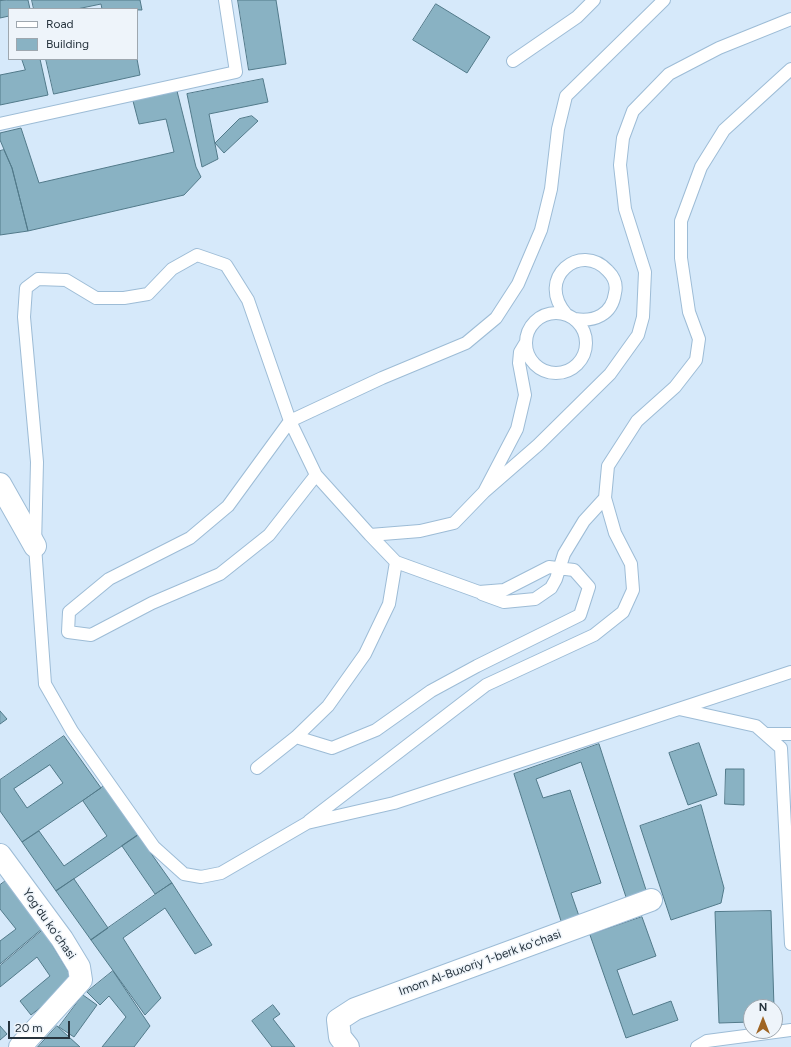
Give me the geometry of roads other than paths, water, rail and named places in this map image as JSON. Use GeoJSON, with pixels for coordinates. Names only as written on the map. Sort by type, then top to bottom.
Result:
{"type":"FeatureCollection","features":[{"type":"Feature","properties":{"kind":"street"},"geometry":{"type":"LineString","coordinates":[[0,484],[36,546]]}},
{"type":"Feature","properties":{"kind":"street","name":"Yogʻdu koʻchasi"},"geometry":{"type":"LineString","coordinates":[[0,855],[62,939],[79,967],[81,980],[20,1047]]}},
{"type":"Feature","properties":{"kind":"street","name":"Imom Al-Buxoriy 1-berk koʻchasi"},"geometry":{"type":"LineString","coordinates":[[348,1047],[340,1037],[338,1020],[355,1009],[651,900]]}},
{"type":"Feature","properties":{"kind":"lane"},"geometry":{"type":"LineString","coordinates":[[0,124],[236,72],[225,0]]}},
{"type":"Feature","properties":{"kind":"lane"},"geometry":{"type":"LineString","coordinates":[[512,61],[577,17],[594,0]]}},
{"type":"Feature","properties":{"kind":"lane"},"geometry":{"type":"LineString","coordinates":[[316,475],[269,535],[220,574],[152,602],[91,635],[68,632],[69,612],[109,579],[190,538],[228,506],[290,422],[382,378],[466,343],[496,318],[518,284],[541,230],[550,189],[558,129],[566,96],[646,20],[664,0]]}},
{"type":"Feature","properties":{"kind":"lane"},"geometry":{"type":"LineString","coordinates":[[370,535],[420,531],[454,523],[484,492],[538,445],[610,374],[638,334],[643,317],[645,272],[625,208],[620,164],[623,138],[633,110],[669,74],[719,48],[791,19]]}},
{"type":"Feature","properties":{"kind":"lane"},"geometry":{"type":"LineString","coordinates":[[605,498],[584,521],[564,554],[560,569],[550,588],[535,599],[504,602],[396,562],[316,475],[290,422],[248,300],[226,265],[197,255],[172,269],[148,294],[124,298],[96,298],[66,280],[38,279],[26,288],[24,316],[37,462],[36,546],[46,684],[72,731],[154,847],[184,874],[201,877],[221,873],[307,823],[486,685],[594,635],[623,612],[633,590],[631,564],[614,533],[605,498],[608,466],[637,421],[675,387],[696,360],[699,339],[689,312],[681,258],[681,221],[701,167],[724,130],[791,69]]}},
{"type":"Feature","properties":{"kind":"lane"},"geometry":{"type":"LineString","coordinates":[[570,316],[548,313],[532,324],[528,332],[526,342],[527,352],[531,360],[538,367],[546,371],[556,373],[569,370],[580,361],[585,353],[587,344],[582,326],[570,316],[556,298],[555,289],[559,275],[568,265],[577,261],[596,262],[604,266],[615,282],[616,291],[614,301],[609,309],[602,316],[594,319],[584,320],[570,316]]}},
{"type":"Feature","properties":{"kind":"lane"},"geometry":{"type":"LineString","coordinates":[[484,492],[517,429],[525,395],[518,363],[520,352],[526,342]]}},
{"type":"Feature","properties":{"kind":"lane"},"geometry":{"type":"LineString","coordinates":[[257,768],[296,737],[328,706],[365,654],[389,604],[396,562]]}},
{"type":"Feature","properties":{"kind":"lane"},"geometry":{"type":"LineString","coordinates":[[296,737],[332,748],[376,730],[431,691],[477,666],[580,615],[589,587],[574,570],[549,567],[504,590],[479,592]]}},
{"type":"Feature","properties":{"kind":"lane"},"geometry":{"type":"LineString","coordinates":[[307,823],[394,803],[791,672]]}},
{"type":"Feature","properties":{"kind":"lane"},"geometry":{"type":"LineString","coordinates":[[678,709],[756,726],[781,748],[791,944]]}},
{"type":"Feature","properties":{"kind":"lane"},"geometry":{"type":"LineString","coordinates":[[766,734],[791,734]]}},
{"type":"Feature","properties":{"kind":"lane"},"geometry":{"type":"LineString","coordinates":[[696,1047],[707,1041],[791,1030]]}}]}
